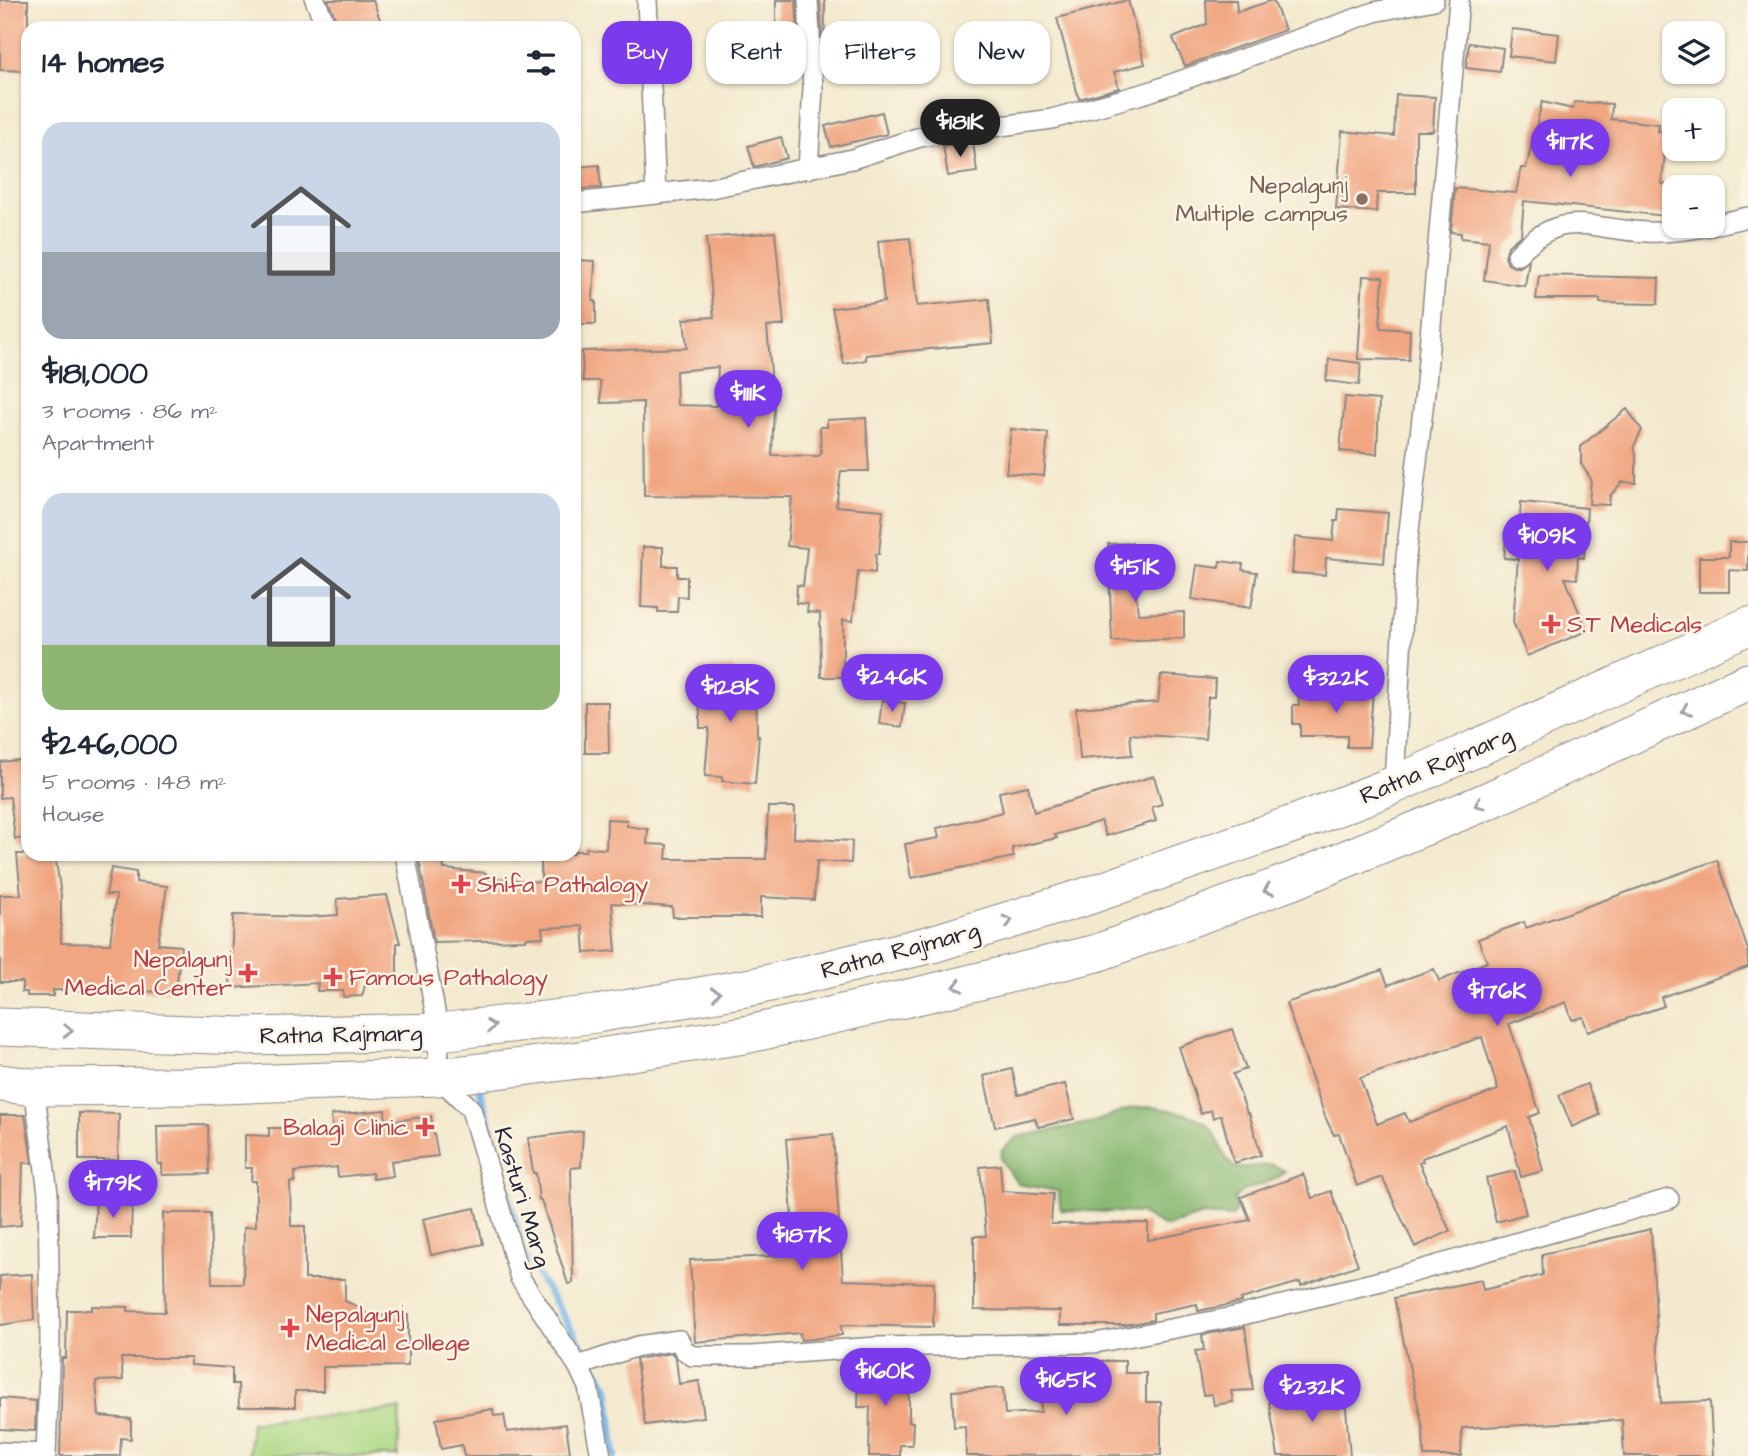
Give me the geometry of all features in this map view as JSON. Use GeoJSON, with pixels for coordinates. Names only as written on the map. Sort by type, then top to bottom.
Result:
{"type":"FeatureCollection","features":[{"type":"Feature","properties":{"kind":"highway","name":"Ratna Rajmarg"},"geometry":{"type":"LineString","coordinates":[[0,1027],[244,1036],[439,1032],[596,1014],[758,986],[932,944],[1114,887],[1299,822],[1394,785],[1748,626]]}},
{"type":"Feature","properties":{"kind":"highway","name":"Ratna Rajmarg"},"geometry":{"type":"LineString","coordinates":[[17,1085],[194,1086],[438,1077],[579,1060],[745,1035],[1097,953],[1292,881],[1473,807],[1748,682]]}},
{"type":"Feature","properties":{"kind":"street"},"geometry":{"type":"LineString","coordinates":[[315,0],[324,21]]}},
{"type":"Feature","properties":{"kind":"street"},"geometry":{"type":"LineString","coordinates":[[647,0],[656,194]]}},
{"type":"Feature","properties":{"kind":"street"},"geometry":{"type":"LineString","coordinates":[[808,0],[813,88],[808,169]]}},
{"type":"Feature","properties":{"kind":"street"},"geometry":{"type":"LineString","coordinates":[[581,202],[711,188],[852,159],[920,137],[1052,119],[1149,92],[1374,12],[1434,0]]}},
{"type":"Feature","properties":{"kind":"street"},"geometry":{"type":"LineString","coordinates":[[1394,785],[1406,557],[1426,383],[1459,0]]}},
{"type":"Feature","properties":{"kind":"street"},"geometry":{"type":"LineString","coordinates":[[1725,222],[1748,217]]}},
{"type":"Feature","properties":{"kind":"street"},"geometry":{"type":"LineString","coordinates":[[1517,255],[1535,237],[1563,224],[1662,232]]}},
{"type":"Feature","properties":{"kind":"street"},"geometry":{"type":"LineString","coordinates":[[406,861],[439,1032],[438,1077]]}},
{"type":"Feature","properties":{"kind":"street","name":"Kasturi Marg"},"geometry":{"type":"LineString","coordinates":[[438,1077],[471,1109],[520,1278],[578,1366],[588,1387],[601,1456]]}},
{"type":"Feature","properties":{"kind":"street"},"geometry":{"type":"LineString","coordinates":[[0,1452],[46,1455],[50,1341],[48,1193],[17,1085]]}},
{"type":"Feature","properties":{"kind":"street"},"geometry":{"type":"LineString","coordinates":[[578,1366],[638,1346],[679,1340],[684,1350],[692,1356],[751,1356],[877,1347],[1095,1343],[1234,1317],[1389,1279],[1668,1199]]}},
{"type":"Feature","properties":{"kind":"green space"},"geometry":{"type":"Polygon","coordinates":[[[1152,1107],[1190,1115],[1206,1124],[1235,1168],[1273,1165],[1285,1171],[1273,1180],[1239,1194],[1234,1199],[1237,1208],[1232,1217],[1203,1215],[1165,1227],[1140,1213],[1061,1210],[1058,1191],[1018,1184],[1001,1160],[1002,1150],[1017,1137],[1094,1122],[1132,1108],[1152,1107]]]}},
{"type":"Feature","properties":{"kind":"green space"},"geometry":{"type":"Polygon","coordinates":[[[400,1409],[398,1456],[249,1456],[251,1423],[400,1409]]]}},
{"type":"Feature","properties":{"kind":"building"},"geometry":{"type":"Polygon","coordinates":[[[0,0],[28,0],[28,21],[21,21],[21,71],[0,70],[0,0]]]}},
{"type":"Feature","properties":{"kind":"building"},"geometry":{"type":"Polygon","coordinates":[[[328,0],[373,0],[380,21],[336,21],[328,0]]]}},
{"type":"Feature","properties":{"kind":"building"},"geometry":{"type":"Polygon","coordinates":[[[776,0],[796,0],[797,21],[776,21],[776,0]]]}},
{"type":"Feature","properties":{"kind":"building"},"geometry":{"type":"Polygon","coordinates":[[[820,0],[825,0],[825,21],[821,21],[820,0]]]}},
{"type":"Feature","properties":{"kind":"building"},"geometry":{"type":"Polygon","coordinates":[[[1128,0],[1145,64],[1114,72],[1119,88],[1079,99],[1057,18],[1128,0]]]}},
{"type":"Feature","properties":{"kind":"building"},"geometry":{"type":"Polygon","coordinates":[[[1206,0],[1236,0],[1237,12],[1273,0],[1285,30],[1185,66],[1173,38],[1207,24],[1206,0]]]}},
{"type":"Feature","properties":{"kind":"building"},"geometry":{"type":"Polygon","coordinates":[[[1512,29],[1559,34],[1556,61],[1509,56],[1512,29]]]}},
{"type":"Feature","properties":{"kind":"building"},"geometry":{"type":"Polygon","coordinates":[[[1469,43],[1503,48],[1500,72],[1466,68],[1469,43]]]}},
{"type":"Feature","properties":{"kind":"building"},"geometry":{"type":"Polygon","coordinates":[[[1396,95],[1435,97],[1433,131],[1416,131],[1416,193],[1377,193],[1376,212],[1336,209],[1342,131],[1394,136],[1396,95]]]}},
{"type":"Feature","properties":{"kind":"building"},"geometry":{"type":"Polygon","coordinates":[[[1542,102],[1573,109],[1574,102],[1612,104],[1611,119],[1659,124],[1658,131],[1662,131],[1662,161],[1664,161],[1662,216],[1524,201],[1521,235],[1508,246],[1505,257],[1508,264],[1514,267],[1520,267],[1529,260],[1525,286],[1484,280],[1489,241],[1461,238],[1461,233],[1451,232],[1455,188],[1516,193],[1521,168],[1526,168],[1542,102]]]}},
{"type":"Feature","properties":{"kind":"building"},"geometry":{"type":"Polygon","coordinates":[[[882,112],[887,134],[831,147],[825,126],[882,112]]]}},
{"type":"Feature","properties":{"kind":"building"},"geometry":{"type":"Polygon","coordinates":[[[781,137],[787,158],[754,167],[748,146],[781,137]]]}},
{"type":"Feature","properties":{"kind":"building"},"geometry":{"type":"Polygon","coordinates":[[[973,142],[977,172],[948,176],[943,146],[973,142]]]}},
{"type":"Feature","properties":{"kind":"building"},"geometry":{"type":"Polygon","coordinates":[[[599,165],[601,188],[581,189],[581,166],[599,165]]]}},
{"type":"Feature","properties":{"kind":"building"},"geometry":{"type":"Polygon","coordinates":[[[775,232],[784,325],[767,327],[774,407],[772,455],[818,456],[821,454],[820,427],[827,427],[827,420],[866,418],[869,471],[841,471],[836,506],[883,510],[875,573],[858,571],[853,621],[843,620],[843,677],[821,677],[820,613],[807,612],[808,604],[796,603],[797,585],[803,586],[807,548],[787,546],[792,497],[644,496],[643,402],[601,403],[600,381],[583,381],[582,351],[687,348],[684,319],[714,317],[706,238],[775,232]],[[718,367],[676,371],[677,405],[716,406],[718,367]]]}},
{"type":"Feature","properties":{"kind":"building"},"geometry":{"type":"Polygon","coordinates":[[[910,238],[917,306],[989,299],[993,343],[866,355],[866,360],[844,364],[832,308],[884,302],[878,241],[910,238]]]}},
{"type":"Feature","properties":{"kind":"building"},"geometry":{"type":"Polygon","coordinates":[[[581,260],[595,261],[593,301],[596,301],[596,324],[581,324],[581,260]]]}},
{"type":"Feature","properties":{"kind":"building"},"geometry":{"type":"Polygon","coordinates":[[[1539,275],[1659,278],[1658,304],[1600,303],[1600,299],[1536,299],[1539,275]]]}},
{"type":"Feature","properties":{"kind":"building"},"geometry":{"type":"Polygon","coordinates":[[[1363,276],[1383,277],[1380,328],[1410,330],[1409,360],[1358,359],[1363,276]]]}},
{"type":"Feature","properties":{"kind":"building"},"geometry":{"type":"Polygon","coordinates":[[[1329,359],[1361,363],[1359,385],[1326,381],[1329,359]]]}},
{"type":"Feature","properties":{"kind":"building"},"geometry":{"type":"Polygon","coordinates":[[[1345,397],[1379,400],[1377,454],[1340,451],[1345,397]]]}},
{"type":"Feature","properties":{"kind":"building"},"geometry":{"type":"Polygon","coordinates":[[[1627,409],[1642,430],[1634,446],[1636,483],[1622,482],[1610,496],[1609,505],[1589,504],[1591,479],[1581,464],[1581,446],[1627,409]]]}},
{"type":"Feature","properties":{"kind":"building"},"geometry":{"type":"Polygon","coordinates":[[[1011,429],[1048,433],[1044,476],[1006,473],[1011,429]]]}},
{"type":"Feature","properties":{"kind":"building"},"geometry":{"type":"Polygon","coordinates":[[[1521,502],[1587,508],[1584,558],[1578,557],[1577,579],[1565,578],[1587,631],[1527,656],[1513,622],[1518,559],[1504,558],[1507,528],[1519,529],[1521,502]]]}},
{"type":"Feature","properties":{"kind":"building"},"geometry":{"type":"Polygon","coordinates":[[[1339,509],[1388,513],[1384,563],[1326,558],[1325,575],[1292,573],[1295,537],[1333,541],[1339,509]]]}},
{"type":"Feature","properties":{"kind":"building"},"geometry":{"type":"Polygon","coordinates":[[[1729,542],[1748,542],[1748,571],[1729,570],[1729,592],[1699,592],[1699,557],[1729,557],[1729,542]]]}},
{"type":"Feature","properties":{"kind":"building"},"geometry":{"type":"Polygon","coordinates":[[[1132,543],[1138,614],[1184,612],[1184,638],[1112,641],[1108,544],[1132,543]]]}},
{"type":"Feature","properties":{"kind":"building"},"geometry":{"type":"Polygon","coordinates":[[[643,547],[663,547],[663,566],[677,566],[677,577],[687,577],[687,597],[678,596],[677,612],[658,612],[658,608],[641,607],[643,547]]]}},
{"type":"Feature","properties":{"kind":"building"},"geometry":{"type":"Polygon","coordinates":[[[1220,561],[1243,564],[1242,570],[1257,572],[1251,608],[1192,599],[1197,565],[1219,568],[1220,561]]]}},
{"type":"Feature","properties":{"kind":"building"},"geometry":{"type":"Polygon","coordinates":[[[733,667],[733,676],[756,676],[759,736],[755,784],[722,781],[722,777],[705,776],[709,728],[700,728],[699,668],[733,667]]]}},
{"type":"Feature","properties":{"kind":"building"},"geometry":{"type":"Polygon","coordinates":[[[1161,675],[1215,679],[1214,697],[1208,697],[1205,739],[1130,734],[1132,755],[1080,759],[1076,708],[1158,702],[1161,675]]]}},
{"type":"Feature","properties":{"kind":"building"},"geometry":{"type":"Polygon","coordinates":[[[1349,686],[1373,690],[1369,747],[1347,747],[1347,736],[1300,736],[1300,724],[1293,724],[1293,705],[1299,705],[1298,693],[1349,693],[1349,686]]]}},
{"type":"Feature","properties":{"kind":"building"},"geometry":{"type":"Polygon","coordinates":[[[882,700],[905,703],[902,727],[879,724],[882,700]]]}},
{"type":"Feature","properties":{"kind":"building"},"geometry":{"type":"Polygon","coordinates":[[[585,702],[608,702],[609,753],[585,753],[585,702]]]}},
{"type":"Feature","properties":{"kind":"building"},"geometry":{"type":"Polygon","coordinates":[[[21,760],[21,839],[15,839],[10,797],[0,798],[0,762],[21,760]]]}},
{"type":"Feature","properties":{"kind":"building"},"geometry":{"type":"Polygon","coordinates":[[[1154,776],[1162,804],[1152,807],[1156,821],[1106,836],[1101,821],[1055,835],[1057,838],[1012,848],[1014,857],[911,878],[905,844],[939,838],[937,828],[1003,812],[999,792],[1028,786],[1034,812],[1154,776]]]}},
{"type":"Feature","properties":{"kind":"building"},"geometry":{"type":"Polygon","coordinates":[[[768,807],[795,807],[794,838],[852,841],[851,863],[817,861],[814,900],[761,897],[761,917],[673,917],[672,907],[612,903],[616,951],[585,953],[583,926],[542,928],[543,937],[526,940],[434,942],[419,861],[443,861],[444,869],[486,873],[486,878],[541,882],[541,861],[581,861],[581,851],[586,851],[586,848],[606,849],[607,819],[627,820],[627,826],[648,829],[647,844],[667,845],[666,859],[766,859],[768,807]]]}},
{"type":"Feature","properties":{"kind":"building"},"geometry":{"type":"Polygon","coordinates":[[[17,854],[21,854],[21,861],[56,861],[61,895],[61,943],[110,944],[116,895],[106,895],[111,868],[136,872],[136,882],[167,886],[158,944],[181,946],[176,992],[53,990],[53,996],[27,996],[27,992],[22,992],[22,982],[0,982],[0,895],[21,895],[17,854]]]}},
{"type":"Feature","properties":{"kind":"building"},"geometry":{"type":"Polygon","coordinates":[[[1717,860],[1748,950],[1748,967],[1661,997],[1664,1006],[1588,1032],[1583,1017],[1572,1020],[1566,1002],[1509,1024],[1540,1113],[1529,1117],[1543,1171],[1521,1177],[1508,1126],[1422,1158],[1423,1161],[1419,1163],[1450,1231],[1415,1247],[1382,1177],[1357,1186],[1339,1134],[1334,1135],[1326,1119],[1286,1003],[1382,970],[1388,985],[1434,969],[1439,981],[1487,962],[1478,939],[1524,922],[1526,928],[1717,860]],[[1482,1037],[1360,1078],[1377,1124],[1405,1113],[1409,1122],[1498,1090],[1482,1037]]]}},
{"type":"Feature","properties":{"kind":"building"},"geometry":{"type":"Polygon","coordinates":[[[387,895],[400,943],[397,943],[397,976],[367,979],[362,996],[343,997],[343,991],[317,991],[318,983],[230,988],[233,915],[338,915],[337,899],[387,895]]]}},
{"type":"Feature","properties":{"kind":"building"},"geometry":{"type":"Polygon","coordinates":[[[1232,1029],[1246,1069],[1233,1074],[1249,1113],[1261,1155],[1234,1163],[1221,1115],[1213,1118],[1211,1110],[1201,1114],[1179,1047],[1232,1029]]]}},
{"type":"Feature","properties":{"kind":"building"},"geometry":{"type":"Polygon","coordinates":[[[1012,1069],[1018,1095],[1065,1084],[1074,1119],[1038,1127],[1035,1118],[995,1127],[984,1076],[1012,1069]]]}},
{"type":"Feature","properties":{"kind":"building"},"geometry":{"type":"Polygon","coordinates":[[[1587,1084],[1600,1115],[1572,1127],[1559,1095],[1587,1084]]]}},
{"type":"Feature","properties":{"kind":"building"},"geometry":{"type":"Polygon","coordinates":[[[385,1110],[386,1122],[431,1116],[438,1156],[391,1161],[393,1176],[373,1179],[372,1173],[338,1177],[337,1167],[295,1172],[295,1182],[290,1182],[291,1226],[305,1226],[305,1279],[345,1279],[345,1301],[361,1308],[369,1316],[408,1315],[408,1366],[323,1367],[323,1391],[295,1391],[295,1407],[239,1407],[238,1384],[232,1384],[232,1368],[191,1365],[191,1358],[121,1358],[123,1380],[96,1381],[99,1416],[131,1419],[131,1439],[121,1438],[120,1456],[60,1456],[62,1358],[66,1358],[67,1310],[92,1310],[92,1306],[165,1312],[163,1213],[210,1213],[212,1284],[243,1284],[244,1227],[256,1226],[256,1181],[251,1181],[252,1168],[245,1168],[245,1135],[269,1136],[269,1128],[290,1128],[290,1136],[333,1131],[331,1115],[385,1110]]]}},
{"type":"Feature","properties":{"kind":"building"},"geometry":{"type":"Polygon","coordinates":[[[79,1113],[119,1114],[118,1160],[79,1160],[79,1113]]]}},
{"type":"Feature","properties":{"kind":"building"},"geometry":{"type":"Polygon","coordinates":[[[0,1115],[25,1115],[32,1163],[23,1163],[21,1225],[0,1227],[0,1115]]]}},
{"type":"Feature","properties":{"kind":"building"},"geometry":{"type":"Polygon","coordinates":[[[208,1125],[209,1174],[162,1175],[162,1164],[158,1164],[157,1126],[208,1125]]]}},
{"type":"Feature","properties":{"kind":"building"},"geometry":{"type":"Polygon","coordinates":[[[583,1131],[581,1167],[571,1168],[573,1283],[568,1284],[539,1200],[528,1138],[583,1131]]]}},
{"type":"Feature","properties":{"kind":"building"},"geometry":{"type":"Polygon","coordinates":[[[833,1134],[843,1280],[934,1283],[933,1327],[841,1325],[842,1335],[812,1339],[801,1340],[800,1333],[695,1342],[690,1260],[795,1255],[786,1139],[833,1134]]]}},
{"type":"Feature","properties":{"kind":"building"},"geometry":{"type":"Polygon","coordinates":[[[1000,1165],[1002,1191],[1053,1194],[1051,1224],[1148,1223],[1148,1240],[1250,1220],[1241,1197],[1303,1174],[1312,1198],[1331,1191],[1358,1265],[1301,1286],[1300,1282],[1241,1299],[1242,1302],[1198,1311],[1197,1304],[1153,1313],[1153,1320],[1124,1325],[1060,1325],[1060,1311],[974,1310],[974,1236],[986,1236],[980,1167],[1000,1165]]]}},
{"type":"Feature","properties":{"kind":"building"},"geometry":{"type":"Polygon","coordinates":[[[1515,1171],[1526,1214],[1496,1222],[1486,1178],[1515,1171]]]}},
{"type":"Feature","properties":{"kind":"building"},"geometry":{"type":"Polygon","coordinates":[[[96,1201],[132,1201],[131,1238],[94,1238],[96,1201]]]}},
{"type":"Feature","properties":{"kind":"building"},"geometry":{"type":"Polygon","coordinates":[[[475,1208],[483,1244],[431,1255],[423,1219],[475,1208]]]}},
{"type":"Feature","properties":{"kind":"building"},"geometry":{"type":"Polygon","coordinates":[[[1651,1229],[1661,1403],[1710,1401],[1713,1456],[1624,1456],[1622,1420],[1462,1428],[1461,1456],[1424,1456],[1423,1428],[1394,1298],[1481,1280],[1483,1290],[1543,1275],[1542,1254],[1651,1229]]]}},
{"type":"Feature","properties":{"kind":"building"},"geometry":{"type":"Polygon","coordinates":[[[32,1274],[34,1320],[0,1325],[0,1276],[32,1274]]]}},
{"type":"Feature","properties":{"kind":"building"},"geometry":{"type":"Polygon","coordinates":[[[1245,1327],[1253,1390],[1231,1391],[1233,1402],[1214,1405],[1212,1394],[1203,1395],[1195,1351],[1204,1350],[1202,1335],[1245,1327]]]}},
{"type":"Feature","properties":{"kind":"building"},"geometry":{"type":"Polygon","coordinates":[[[672,1353],[676,1359],[679,1384],[699,1381],[704,1417],[645,1425],[636,1359],[672,1353]]]}},
{"type":"Feature","properties":{"kind":"building"},"geometry":{"type":"Polygon","coordinates":[[[1081,1361],[1125,1361],[1125,1373],[1146,1373],[1146,1402],[1161,1402],[1161,1455],[966,1456],[965,1426],[954,1427],[952,1391],[1003,1388],[1005,1414],[1041,1412],[1040,1376],[1061,1376],[1061,1371],[1081,1370],[1081,1361]]]}},
{"type":"Feature","properties":{"kind":"building"},"geometry":{"type":"Polygon","coordinates":[[[859,1363],[898,1364],[898,1384],[909,1385],[909,1422],[913,1422],[912,1445],[900,1445],[900,1456],[869,1456],[870,1407],[858,1407],[859,1363]]]}},
{"type":"Feature","properties":{"kind":"building"},"geometry":{"type":"Polygon","coordinates":[[[1344,1386],[1350,1456],[1278,1456],[1269,1402],[1344,1386]]]}},
{"type":"Feature","properties":{"kind":"building"},"geometry":{"type":"Polygon","coordinates":[[[0,1398],[36,1401],[35,1431],[0,1429],[0,1398]]]}},
{"type":"Feature","properties":{"kind":"building"},"geometry":{"type":"Polygon","coordinates":[[[493,1409],[494,1416],[504,1415],[507,1432],[566,1424],[570,1453],[549,1456],[464,1456],[462,1445],[441,1449],[436,1419],[493,1409]]]}},
{"type":"Feature","properties":{"kind":"waterway"},"geometry":{"type":"LineString","coordinates":[[478,1083],[524,1253],[608,1388],[615,1456]]}},
{"type":"Feature","properties":{"kind":"place","name":"Nepalgunj Multiple campus"},"geometry":{"type":"Point","coordinates":[1362,199]}},
{"type":"Feature","properties":{"kind":"place","name":"S.T Medicals"},"geometry":{"type":"Point","coordinates":[1551,624]}},
{"type":"Feature","properties":{"kind":"place","name":"Shifa Pathalogy"},"geometry":{"type":"Point","coordinates":[461,884]}},
{"type":"Feature","properties":{"kind":"place","name":"Nepalgunj Medical Center"},"geometry":{"type":"Point","coordinates":[248,973]}},
{"type":"Feature","properties":{"kind":"place","name":"Famous Pathalogy"},"geometry":{"type":"Point","coordinates":[333,977]}},
{"type":"Feature","properties":{"kind":"place","name":"Balagi Clinic"},"geometry":{"type":"Point","coordinates":[425,1127]}},
{"type":"Feature","properties":{"kind":"place","name":"Nepalgunj Medical college"},"geometry":{"type":"Point","coordinates":[290,1328]}}]}
